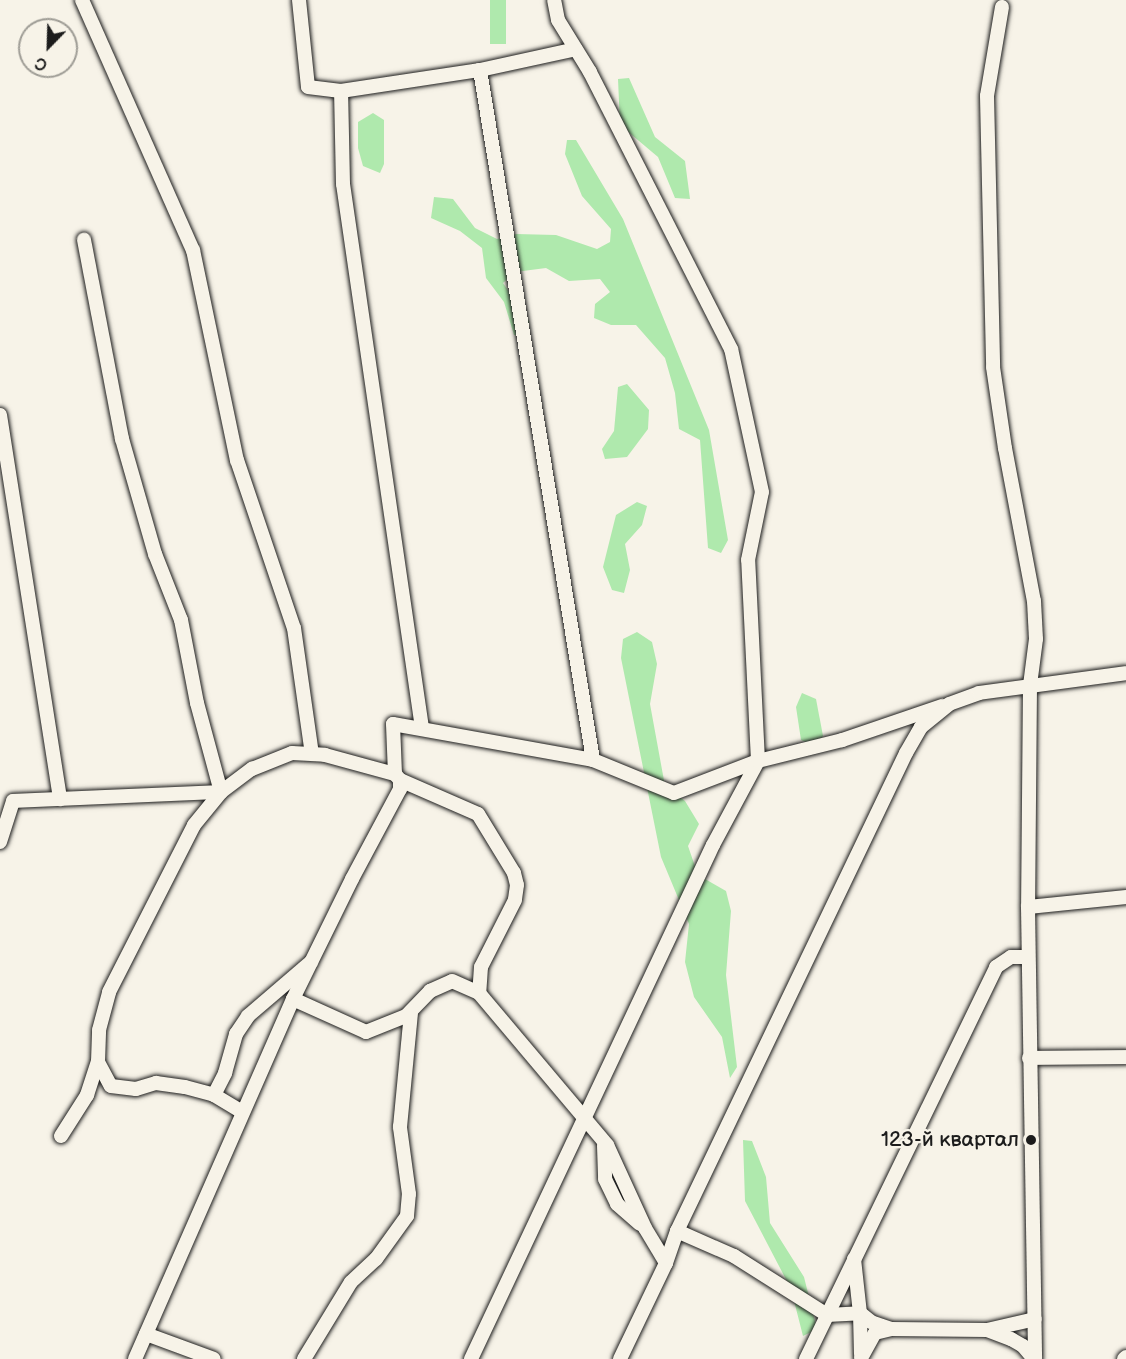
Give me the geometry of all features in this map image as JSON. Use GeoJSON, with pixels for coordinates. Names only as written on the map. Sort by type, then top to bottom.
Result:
{"type":"FeatureCollection","features":[{"type":"Feature","properties":{"kind":"street"},"geometry":{"type":"LineString","coordinates":[[82,0],[193,250],[237,460],[294,628],[312,754]]}},
{"type":"Feature","properties":{"kind":"street"},"geometry":{"type":"LineString","coordinates":[[299,0],[308,87],[341,91],[480,70],[576,49]]}},
{"type":"Feature","properties":{"kind":"street"},"geometry":{"type":"LineString","coordinates":[[471,1359],[713,845],[758,761],[748,560],[762,492],[731,349],[576,49],[558,20],[554,0]]}},
{"type":"Feature","properties":{"kind":"street"},"geometry":{"type":"LineString","coordinates":[[1002,7],[987,96],[993,367],[1005,448],[1034,601],[1036,639],[1030,685],[1028,907],[1035,1359]]}},
{"type":"Feature","properties":{"kind":"street"},"geometry":{"type":"LineString","coordinates":[[480,70],[593,760]]}},
{"type":"Feature","properties":{"kind":"street"},"geometry":{"type":"LineString","coordinates":[[341,91],[343,184],[422,728]]}},
{"type":"Feature","properties":{"kind":"street"},"geometry":{"type":"LineString","coordinates":[[84,240],[122,439],[155,554],[181,620],[220,792]]}},
{"type":"Feature","properties":{"kind":"street"},"geometry":{"type":"LineString","coordinates":[[0,415],[60,799]]}},
{"type":"Feature","properties":{"kind":"street"},"geometry":{"type":"LineString","coordinates":[[135,1359],[293,999],[352,879],[400,789],[393,724],[522,745],[593,760],[674,793],[758,761],[842,740],[979,693],[1126,674]]}},
{"type":"Feature","properties":{"kind":"street"},"geometry":{"type":"LineString","coordinates":[[620,1359],[666,1263],[677,1231],[906,753],[921,727],[949,704]]}},
{"type":"Feature","properties":{"kind":"street"},"geometry":{"type":"LineString","coordinates":[[61,1136],[87,1095],[98,1062],[99,1030],[109,992],[194,825],[220,792],[252,769],[292,753],[325,755],[397,777],[478,814],[514,873],[517,885],[515,900],[481,967],[479,993]]}},
{"type":"Feature","properties":{"kind":"street"},"geometry":{"type":"LineString","coordinates":[[0,842],[13,801],[220,792]]}},
{"type":"Feature","properties":{"kind":"street"},"geometry":{"type":"LineString","coordinates":[[1028,907],[1126,897]]}},
{"type":"Feature","properties":{"kind":"street"},"geometry":{"type":"LineString","coordinates":[[806,1359],[996,967],[1011,957],[1028,957]]}},
{"type":"Feature","properties":{"kind":"street"},"geometry":{"type":"LineString","coordinates":[[214,1095],[225,1073],[237,1034],[248,1016],[315,958]]}},
{"type":"Feature","properties":{"kind":"street"},"geometry":{"type":"LineString","coordinates":[[293,999],[366,1032],[411,1012],[430,992],[452,981],[479,993],[604,1141],[645,1228],[666,1263]]}},
{"type":"Feature","properties":{"kind":"street"},"geometry":{"type":"LineString","coordinates":[[282,985],[286,1015]]}},
{"type":"Feature","properties":{"kind":"street"},"geometry":{"type":"LineString","coordinates":[[304,1359],[351,1282],[376,1259],[407,1216],[409,1194],[400,1127],[411,1012]]}},
{"type":"Feature","properties":{"kind":"street"},"geometry":{"type":"LineString","coordinates":[[1029,1058],[1126,1057]]}},
{"type":"Feature","properties":{"kind":"street"},"geometry":{"type":"LineString","coordinates":[[98,1062],[111,1086]]}},
{"type":"Feature","properties":{"kind":"street"},"geometry":{"type":"LineString","coordinates":[[87,1095],[96,1088],[111,1086],[136,1089],[156,1083],[214,1095],[242,1112]]}},
{"type":"Feature","properties":{"kind":"street"},"geometry":{"type":"LineString","coordinates":[[677,1231],[734,1256],[827,1315],[860,1312],[871,1322],[891,1329]]}},
{"type":"Feature","properties":{"kind":"street"},"geometry":{"type":"LineString","coordinates":[[854,1259],[860,1312],[861,1358]]}},
{"type":"Feature","properties":{"kind":"street"},"geometry":{"type":"LineString","coordinates":[[861,1358],[875,1333],[891,1329],[987,1330],[1035,1319]]}},
{"type":"Feature","properties":{"kind":"street"},"geometry":{"type":"LineString","coordinates":[[987,1330],[1023,1346],[1035,1359]]}},
{"type":"Feature","properties":{"kind":"street"},"geometry":{"type":"LineString","coordinates":[[146,1334],[214,1359]]}},
{"type":"Feature","properties":{"kind":"green space"},"geometry":{"type":"Polygon","coordinates":[[[490,0],[506,0],[506,44],[490,44],[490,0]]]}},
{"type":"Feature","properties":{"kind":"green space"},"geometry":{"type":"Polygon","coordinates":[[[629,78],[655,137],[685,161],[690,199],[675,198],[658,157],[620,125],[618,79],[629,78]]]}},
{"type":"Feature","properties":{"kind":"green space"},"geometry":{"type":"Polygon","coordinates":[[[373,113],[384,120],[384,164],[380,173],[363,166],[358,148],[358,122],[373,113]]]}},
{"type":"Feature","properties":{"kind":"green space"},"geometry":{"type":"Polygon","coordinates":[[[567,140],[576,140],[623,219],[709,430],[728,540],[721,553],[708,548],[700,440],[679,429],[675,393],[665,358],[636,325],[611,325],[594,318],[595,304],[610,292],[600,279],[569,281],[546,268],[515,272],[503,283],[529,321],[528,337],[514,335],[504,302],[486,278],[482,248],[460,231],[431,218],[434,197],[453,199],[475,228],[497,239],[516,234],[556,235],[597,249],[610,242],[611,229],[582,196],[565,154],[567,140]]]}},
{"type":"Feature","properties":{"kind":"green space"},"geometry":{"type":"Polygon","coordinates":[[[627,384],[649,410],[648,429],[627,457],[605,459],[602,449],[614,431],[618,387],[627,384]]]}},
{"type":"Feature","properties":{"kind":"green space"},"geometry":{"type":"Polygon","coordinates":[[[637,502],[647,506],[642,525],[625,544],[630,570],[624,593],[612,590],[603,567],[616,515],[637,502]]]}},
{"type":"Feature","properties":{"kind":"green space"},"geometry":{"type":"Polygon","coordinates":[[[637,632],[652,642],[657,664],[650,704],[665,786],[685,801],[699,824],[688,846],[698,875],[726,891],[731,911],[726,975],[737,1067],[730,1078],[722,1037],[694,997],[685,962],[689,924],[661,857],[621,658],[623,639],[637,632]]]}},
{"type":"Feature","properties":{"kind":"green space"},"geometry":{"type":"Polygon","coordinates":[[[802,693],[816,699],[823,736],[815,746],[801,740],[796,707],[802,693]]]}},
{"type":"Feature","properties":{"kind":"green space"},"geometry":{"type":"Polygon","coordinates":[[[743,1140],[752,1141],[766,1177],[770,1223],[804,1277],[817,1329],[803,1336],[791,1289],[745,1201],[743,1140]]]}},
{"type":"Feature","properties":{"kind":"place","name":"123-й квартал"},"geometry":{"type":"Point","coordinates":[1031,1140]}}]}
